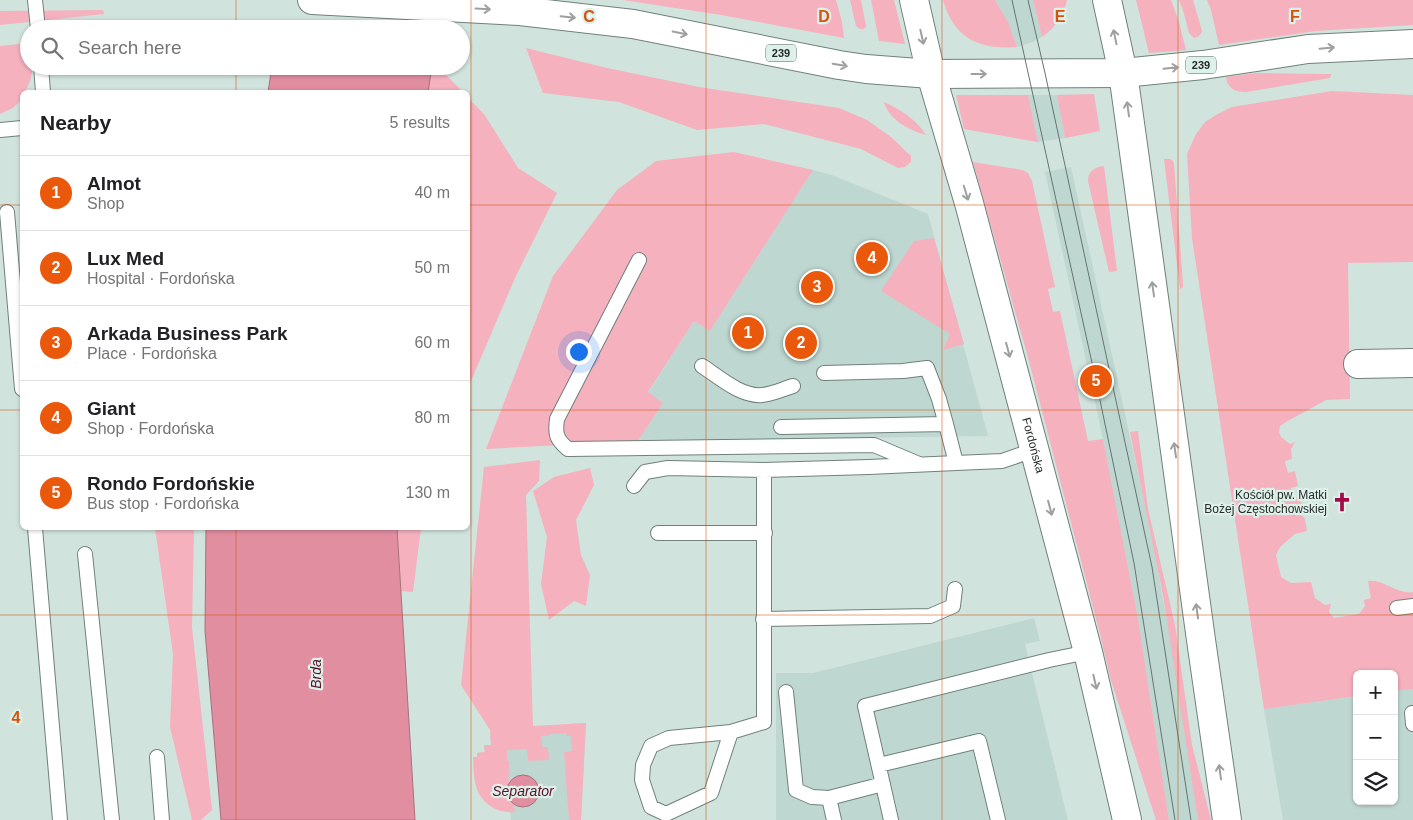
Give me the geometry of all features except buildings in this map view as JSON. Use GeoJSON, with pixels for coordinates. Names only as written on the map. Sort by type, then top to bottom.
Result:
{"type":"FeatureCollection","features":[{"type":"Feature","properties":{"kind":"main road","name":"239"},"geometry":{"type":"LineString","coordinates":[[312,0],[520,11],[633,24],[839,65],[931,74],[1123,73],[1203,65],[1308,49],[1413,44]]}},
{"type":"Feature","properties":{"kind":"main road","name":"Fordońska"},"geometry":{"type":"LineString","coordinates":[[914,0],[931,74],[969,203],[1088,652],[1127,820]]}},
{"type":"Feature","properties":{"kind":"main road"},"geometry":{"type":"LineString","coordinates":[[1107,0],[1123,73],[1227,820]]}},
{"type":"Feature","properties":{"kind":"main road"},"geometry":{"type":"LineString","coordinates":[[1358,364],[1413,363]]}},
{"type":"Feature","properties":{"kind":"lane"},"geometry":{"type":"LineString","coordinates":[[35,0],[37,20]]}},
{"type":"Feature","properties":{"kind":"lane"},"geometry":{"type":"LineString","coordinates":[[42,75],[43,90]]}},
{"type":"Feature","properties":{"kind":"lane"},"geometry":{"type":"LineString","coordinates":[[0,130],[20,128]]}},
{"type":"Feature","properties":{"kind":"lane"},"geometry":{"type":"LineString","coordinates":[[7,212],[20,365]]}},
{"type":"Feature","properties":{"kind":"lane"},"geometry":{"type":"LineString","coordinates":[[639,260],[557,418],[556,431],[559,442],[568,449],[874,445],[919,464]]}},
{"type":"Feature","properties":{"kind":"lane"},"geometry":{"type":"LineString","coordinates":[[702,366],[743,393],[764,395],[794,386]]}},
{"type":"Feature","properties":{"kind":"lane"},"geometry":{"type":"LineString","coordinates":[[824,373],[903,371],[927,368],[939,399],[956,463]]}},
{"type":"Feature","properties":{"kind":"lane"},"geometry":{"type":"LineString","coordinates":[[781,426],[946,424]]}},
{"type":"Feature","properties":{"kind":"lane"},"geometry":{"type":"LineString","coordinates":[[634,486],[645,472],[668,468],[764,470],[1002,461],[1034,450]]}},
{"type":"Feature","properties":{"kind":"lane"},"geometry":{"type":"LineString","coordinates":[[731,732],[711,793],[666,814],[651,807],[642,780],[643,765],[651,746],[669,738],[731,732],[764,722],[764,470]]}},
{"type":"Feature","properties":{"kind":"lane"},"geometry":{"type":"LineString","coordinates":[[34,530],[60,820]]}},
{"type":"Feature","properties":{"kind":"lane"},"geometry":{"type":"LineString","coordinates":[[658,533],[765,533]]}},
{"type":"Feature","properties":{"kind":"lane"},"geometry":{"type":"LineString","coordinates":[[85,554],[112,820]]}},
{"type":"Feature","properties":{"kind":"lane"},"geometry":{"type":"LineString","coordinates":[[764,619],[930,616],[953,606],[955,589]]}},
{"type":"Feature","properties":{"kind":"lane"},"geometry":{"type":"LineString","coordinates":[[1397,608],[1413,606]]}},
{"type":"Feature","properties":{"kind":"lane"},"geometry":{"type":"LineString","coordinates":[[891,820],[865,706],[1088,652]]}},
{"type":"Feature","properties":{"kind":"lane"},"geometry":{"type":"LineString","coordinates":[[786,692],[796,790],[812,797],[829,798],[883,784]]}},
{"type":"Feature","properties":{"kind":"lane"},"geometry":{"type":"LineString","coordinates":[[879,765],[979,741],[998,820]]}},
{"type":"Feature","properties":{"kind":"lane"},"geometry":{"type":"LineString","coordinates":[[158,757],[162,820]]}},
{"type":"Feature","properties":{"kind":"lane"},"geometry":{"type":"LineString","coordinates":[[829,798],[834,820]]}},
{"type":"Feature","properties":{"kind":"shaded area"},"geometry":{"type":"Polygon","coordinates":[[[623,0],[836,0],[844,38],[721,15],[623,0]]]}},
{"type":"Feature","properties":{"kind":"shaded area"},"geometry":{"type":"Polygon","coordinates":[[[850,0],[861,0],[866,26],[864,29],[856,26],[850,0]]]}},
{"type":"Feature","properties":{"kind":"shaded area"},"geometry":{"type":"Polygon","coordinates":[[[871,0],[894,0],[905,44],[879,41],[871,0]]]}},
{"type":"Feature","properties":{"kind":"shaded area"},"geometry":{"type":"Polygon","coordinates":[[[943,0],[995,0],[1008,22],[1017,47],[991,46],[969,39],[954,24],[943,0]]]}},
{"type":"Feature","properties":{"kind":"shaded area"},"geometry":{"type":"Polygon","coordinates":[[[995,0],[1033,0],[1042,37],[1017,47],[1008,22],[995,0]]]}},
{"type":"Feature","properties":{"kind":"shaded area"},"geometry":{"type":"Polygon","coordinates":[[[1033,0],[1067,0],[1064,11],[1058,21],[1042,37],[1033,0]]]}},
{"type":"Feature","properties":{"kind":"shaded area"},"geometry":{"type":"Polygon","coordinates":[[[1136,0],[1171,0],[1186,50],[1149,53],[1136,0]]]}},
{"type":"Feature","properties":{"kind":"shaded area"},"geometry":{"type":"Polygon","coordinates":[[[1179,0],[1193,0],[1202,31],[1198,37],[1194,38],[1189,33],[1179,0]]]}},
{"type":"Feature","properties":{"kind":"shaded area"},"geometry":{"type":"Polygon","coordinates":[[[1207,0],[1413,0],[1413,25],[1316,31],[1219,45],[1207,0]]]}},
{"type":"Feature","properties":{"kind":"shaded area"},"geometry":{"type":"Polygon","coordinates":[[[103,10],[104,14],[47,20],[20,20],[20,23],[0,25],[0,11],[103,10]]]}},
{"type":"Feature","properties":{"kind":"shaded area"},"geometry":{"type":"Polygon","coordinates":[[[20,44],[20,75],[31,75],[26,90],[20,90],[20,101],[13,108],[0,114],[0,46],[20,44]]]}},
{"type":"Feature","properties":{"kind":"shaded area"},"geometry":{"type":"Polygon","coordinates":[[[526,48],[607,68],[699,87],[839,108],[867,120],[891,137],[911,156],[911,162],[905,167],[898,168],[861,149],[764,124],[697,130],[619,102],[543,93],[526,48]]]}},
{"type":"Feature","properties":{"kind":"shaded area"},"geometry":{"type":"Polygon","coordinates":[[[1256,73],[1331,74],[1331,76],[1330,78],[1246,92],[1232,89],[1226,77],[1256,73]]]}},
{"type":"Feature","properties":{"kind":"shaded area"},"geometry":{"type":"Polygon","coordinates":[[[431,75],[446,75],[461,90],[428,90],[431,75]]]}},
{"type":"Feature","properties":{"kind":"shaded area"},"geometry":{"type":"Polygon","coordinates":[[[1332,91],[1413,95],[1413,262],[1348,263],[1350,399],[1326,400],[1280,426],[1279,432],[1281,437],[1290,444],[1295,442],[1291,449],[1292,459],[1285,461],[1288,473],[1295,471],[1298,486],[1291,488],[1293,498],[1300,496],[1302,506],[1296,509],[1305,519],[1307,531],[1295,534],[1280,547],[1276,555],[1281,577],[1291,583],[1311,582],[1315,598],[1325,605],[1331,604],[1329,612],[1334,618],[1359,614],[1365,606],[1364,600],[1371,598],[1368,581],[1380,582],[1401,591],[1413,592],[1413,689],[1398,691],[1398,670],[1353,670],[1353,697],[1264,709],[1192,238],[1187,154],[1196,134],[1205,122],[1232,107],[1332,91]]]}},
{"type":"Feature","properties":{"kind":"shaded area"},"geometry":{"type":"Polygon","coordinates":[[[1094,94],[1100,131],[1065,138],[1057,95],[1094,94]]]}},
{"type":"Feature","properties":{"kind":"shaded area"},"geometry":{"type":"Polygon","coordinates":[[[956,95],[1028,95],[1038,142],[964,129],[956,95]]]}},
{"type":"Feature","properties":{"kind":"shaded area"},"geometry":{"type":"Polygon","coordinates":[[[1028,95],[1057,95],[1065,138],[1038,142],[1028,95]]]}},
{"type":"Feature","properties":{"kind":"shaded area"},"geometry":{"type":"Polygon","coordinates":[[[470,100],[484,114],[518,168],[557,193],[515,278],[470,383],[470,100]]]}},
{"type":"Feature","properties":{"kind":"shaded area"},"geometry":{"type":"Polygon","coordinates":[[[884,102],[908,116],[918,124],[926,135],[913,130],[895,119],[884,102]]]}},
{"type":"Feature","properties":{"kind":"shaded area"},"geometry":{"type":"Polygon","coordinates":[[[734,152],[813,170],[710,331],[694,321],[648,392],[663,403],[638,441],[486,449],[553,276],[617,190],[656,161],[734,152]]]}},
{"type":"Feature","properties":{"kind":"shaded area"},"geometry":{"type":"Polygon","coordinates":[[[1164,159],[1170,159],[1174,164],[1183,284],[1183,287],[1180,289],[1164,159]]]}},
{"type":"Feature","properties":{"kind":"shaded area"},"geometry":{"type":"Polygon","coordinates":[[[973,162],[1023,170],[1028,173],[1032,181],[1055,287],[1048,289],[1053,312],[1060,311],[1088,441],[1103,439],[1138,618],[1169,820],[1156,820],[1110,677],[1029,361],[973,162]]]}},
{"type":"Feature","properties":{"kind":"shaded area"},"geometry":{"type":"Polygon","coordinates":[[[1104,166],[1117,271],[1109,272],[1088,181],[1089,175],[1093,170],[1104,166]]]}},
{"type":"Feature","properties":{"kind":"shaded area"},"geometry":{"type":"Polygon","coordinates":[[[1071,167],[1151,533],[1175,665],[1198,820],[1169,820],[1138,618],[1103,439],[1045,172],[1071,167]]]}},
{"type":"Feature","properties":{"kind":"shaded area"},"geometry":{"type":"Polygon","coordinates":[[[813,170],[832,175],[928,214],[988,436],[638,441],[663,403],[648,393],[694,321],[710,331],[813,170]]]}},
{"type":"Feature","properties":{"kind":"shaded area"},"geometry":{"type":"Polygon","coordinates":[[[934,238],[964,344],[943,350],[950,334],[881,291],[914,241],[934,238]]]}},
{"type":"Feature","properties":{"kind":"shaded area"},"geometry":{"type":"Polygon","coordinates":[[[1138,431],[1148,509],[1175,625],[1192,745],[1211,820],[1198,820],[1163,595],[1130,432],[1138,431]]]}},
{"type":"Feature","properties":{"kind":"shaded area"},"geometry":{"type":"Polygon","coordinates":[[[540,460],[539,481],[526,495],[533,726],[586,723],[581,820],[569,820],[564,752],[572,751],[571,736],[567,736],[566,733],[541,736],[542,747],[548,747],[549,760],[528,761],[527,749],[507,750],[509,789],[515,812],[500,811],[492,807],[481,797],[476,785],[473,757],[477,757],[477,753],[485,752],[484,745],[491,745],[490,730],[461,685],[484,467],[540,460]]]}},
{"type":"Feature","properties":{"kind":"shaded area"},"geometry":{"type":"Polygon","coordinates":[[[590,468],[594,485],[576,520],[581,555],[590,575],[586,606],[574,601],[549,620],[541,584],[547,537],[533,491],[554,477],[590,468]]]}},
{"type":"Feature","properties":{"kind":"shaded area"},"geometry":{"type":"Polygon","coordinates":[[[155,530],[194,530],[192,627],[212,810],[201,820],[192,820],[170,727],[173,654],[155,530]]]}},
{"type":"Feature","properties":{"kind":"shaded area"},"geometry":{"type":"Polygon","coordinates":[[[397,530],[421,530],[413,592],[401,591],[397,530]]]}},
{"type":"Feature","properties":{"kind":"shaded area"},"geometry":{"type":"Polygon","coordinates":[[[1034,618],[1040,641],[1025,644],[1068,820],[776,820],[776,673],[813,673],[1034,618]]]}},
{"type":"Feature","properties":{"kind":"shaded area"},"geometry":{"type":"Polygon","coordinates":[[[1413,689],[1413,820],[1283,820],[1264,709],[1353,697],[1353,805],[1398,805],[1398,691],[1413,689]]]}},
{"type":"Feature","properties":{"kind":"shaded area"},"geometry":{"type":"Polygon","coordinates":[[[586,723],[581,820],[511,820],[510,809],[480,791],[477,753],[485,752],[484,745],[491,745],[490,730],[586,723]]]}},
{"type":"Feature","properties":{"kind":"water"},"geometry":{"type":"Polygon","coordinates":[[[271,75],[431,75],[428,90],[268,90],[271,75]]]}},
{"type":"Feature","properties":{"kind":"water","name":"Brda"},"geometry":{"type":"Polygon","coordinates":[[[206,530],[397,530],[415,820],[221,820],[205,631],[206,530]]]}},
{"type":"Feature","properties":{"kind":"water","name":"Separator"},"geometry":{"type":"Polygon","coordinates":[[[523,775],[534,780],[539,791],[534,802],[523,807],[512,802],[507,791],[512,780],[523,775]]]}},
{"type":"Feature","properties":{"kind":"pier"},"geometry":{"type":"Polygon","coordinates":[[[277,0],[448,0],[443,20],[275,20],[277,0]]]}},
{"type":"Feature","properties":{"kind":"tram line"},"geometry":{"type":"LineString","coordinates":[[1012,0],[1134,563],[1175,820]]}},
{"type":"Feature","properties":{"kind":"tram line"},"geometry":{"type":"LineString","coordinates":[[1028,0],[1152,567],[1191,820]]}},
{"type":"Feature","properties":{"kind":"place","name":"Giant"},"geometry":{"type":"Point","coordinates":[872,258]}},
{"type":"Feature","properties":{"kind":"place","name":"Arkada Business Park"},"geometry":{"type":"Point","coordinates":[817,287]}},
{"type":"Feature","properties":{"kind":"place","name":"Almot"},"geometry":{"type":"Point","coordinates":[748,333]}},
{"type":"Feature","properties":{"kind":"place","name":"Lux Med"},"geometry":{"type":"Point","coordinates":[801,343]}},
{"type":"Feature","properties":{"kind":"place","name":"Rondo Fordońskie"},"geometry":{"type":"Point","coordinates":[1096,381]}},
{"type":"Feature","properties":{"kind":"place","name":"Kościół pw. Matki Bożej Częstochowskiej"},"geometry":{"type":"Point","coordinates":[1342,502]}}]}
